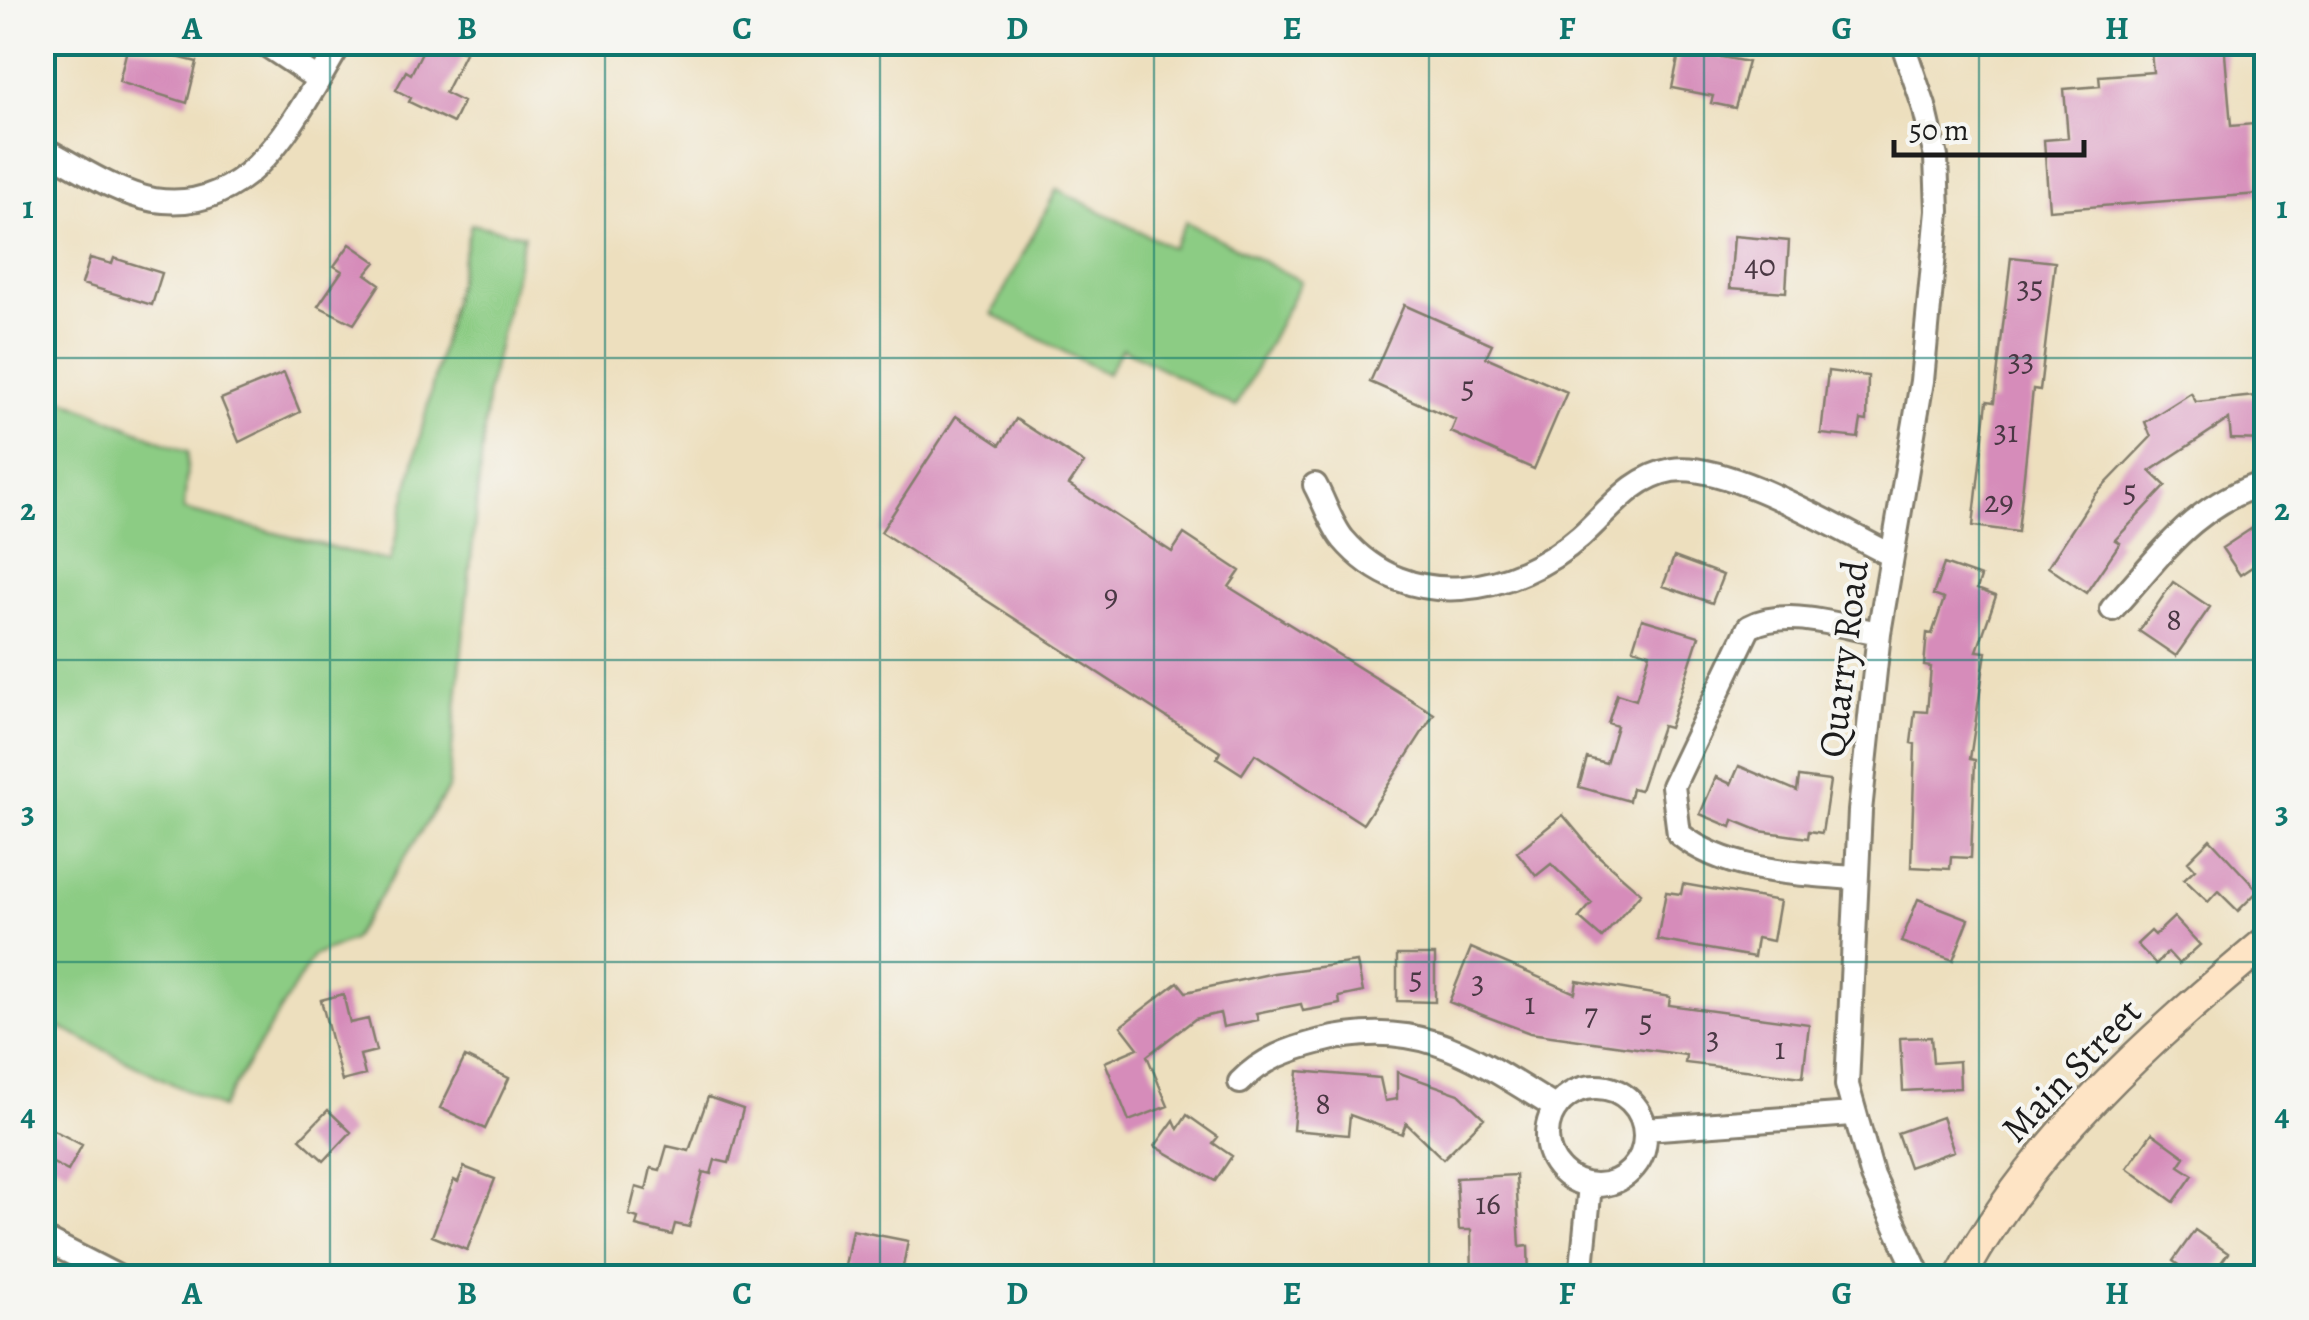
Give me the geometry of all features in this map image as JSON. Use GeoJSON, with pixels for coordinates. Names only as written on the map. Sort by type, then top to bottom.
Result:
{"type":"FeatureCollection","features":[{"type":"Feature","properties":{"kind":"main road","name":"Main Street"},"geometry":{"type":"LineString","coordinates":[[1960,1278],[1989,1224],[2055,1136],[2202,996],[2266,942]]}},
{"type":"Feature","properties":{"kind":"street"},"geometry":{"type":"LineString","coordinates":[[262,42],[318,79]]}},
{"type":"Feature","properties":{"kind":"street"},"geometry":{"type":"LineString","coordinates":[[42,148],[134,194],[153,200],[191,199],[237,182],[261,163],[340,42]]}},
{"type":"Feature","properties":{"kind":"street","name":"Quarry Road"},"geometry":{"type":"LineString","coordinates":[[1902,42],[1936,157],[1938,210],[1922,381],[1879,633],[1856,878],[1847,1085],[1852,1114],[1873,1177],[1920,1278]]}},
{"type":"Feature","properties":{"kind":"street"},"geometry":{"type":"LineString","coordinates":[[1316,484],[1342,538],[1367,559],[1393,577],[1447,591],[1498,585],[1545,563],[1645,478],[1674,469],[1708,471],[1761,491],[1890,555]]}},
{"type":"Feature","properties":{"kind":"street"},"geometry":{"type":"LineString","coordinates":[[2112,609],[2198,514],[2229,494],[2266,482]]}},
{"type":"Feature","properties":{"kind":"street"},"geometry":{"type":"LineString","coordinates":[[1856,878],[1770,869],[1706,855],[1679,834],[1673,786],[1749,627],[1786,618],[1879,633]]}},
{"type":"Feature","properties":{"kind":"street"},"geometry":{"type":"LineString","coordinates":[[1240,1082],[1261,1064],[1289,1050],[1345,1035],[1396,1032],[1468,1054],[1556,1108]]}},
{"type":"Feature","properties":{"kind":"street"},"geometry":{"type":"LineString","coordinates":[[1608,1088],[1633,1103],[1645,1129],[1640,1158],[1628,1174],[1610,1183],[1590,1185],[1565,1174],[1554,1160],[1547,1134],[1556,1108],[1579,1090],[1608,1088]]}},
{"type":"Feature","properties":{"kind":"street"},"geometry":{"type":"LineString","coordinates":[[1645,1129],[1852,1114]]}},
{"type":"Feature","properties":{"kind":"street"},"geometry":{"type":"LineString","coordinates":[[1581,1278],[1590,1185]]}},
{"type":"Feature","properties":{"kind":"street"},"geometry":{"type":"LineString","coordinates":[[42,1238],[120,1278]]}},
{"type":"Feature","properties":{"kind":"green space"},"geometry":{"type":"Polygon","coordinates":[[[1057,189],[1172,248],[1186,222],[1301,281],[1236,407],[1122,348],[1107,374],[992,314],[1057,189]]]}},
{"type":"Feature","properties":{"kind":"green space"},"geometry":{"type":"Polygon","coordinates":[[[471,224],[524,235],[488,390],[448,789],[352,940],[313,956],[221,1108],[43,1019],[43,391],[188,452],[184,510],[390,562],[471,224]]]}},
{"type":"Feature","properties":{"kind":"building"},"geometry":{"type":"Polygon","coordinates":[[[427,42],[444,42],[465,53],[445,93],[463,102],[453,123],[409,102],[411,98],[396,90],[406,71],[411,74],[427,42]]]}},
{"type":"Feature","properties":{"kind":"building"},"geometry":{"type":"Polygon","coordinates":[[[2150,42],[2224,42],[2231,126],[2254,124],[2259,194],[2049,210],[2044,140],[2068,138],[2064,89],[2100,86],[2099,76],[2153,72],[2150,42]]]}},
{"type":"Feature","properties":{"kind":"building"},"geometry":{"type":"Polygon","coordinates":[[[128,45],[197,62],[187,103],[119,82],[128,45]]]}},
{"type":"Feature","properties":{"kind":"building"},"geometry":{"type":"Polygon","coordinates":[[[1680,49],[1748,62],[1735,108],[1711,103],[1713,96],[1672,88],[1680,49]]]}},
{"type":"Feature","properties":{"kind":"building"},"geometry":{"type":"Polygon","coordinates":[[[1734,236],[1789,241],[1786,292],[1730,288],[1734,236]]]}},
{"type":"Feature","properties":{"kind":"building"},"geometry":{"type":"Polygon","coordinates":[[[350,244],[376,262],[366,274],[380,284],[354,324],[318,306],[342,271],[334,266],[350,244]]]}},
{"type":"Feature","properties":{"kind":"building"},"geometry":{"type":"Polygon","coordinates":[[[2011,257],[2055,262],[2040,390],[2033,389],[2018,532],[1973,526],[1987,401],[1994,402],[2011,257]]]}},
{"type":"Feature","properties":{"kind":"building"},"geometry":{"type":"Polygon","coordinates":[[[90,258],[112,264],[114,258],[162,273],[152,305],[82,284],[90,258]]]}},
{"type":"Feature","properties":{"kind":"building"},"geometry":{"type":"Polygon","coordinates":[[[1404,305],[1492,344],[1486,357],[1567,392],[1534,469],[1451,432],[1456,420],[1370,382],[1404,305]]]}},
{"type":"Feature","properties":{"kind":"building"},"geometry":{"type":"Polygon","coordinates":[[[1828,371],[1868,376],[1867,421],[1861,420],[1858,438],[1821,434],[1828,371]]]}},
{"type":"Feature","properties":{"kind":"building"},"geometry":{"type":"Polygon","coordinates":[[[284,373],[300,412],[239,442],[221,399],[284,373]]]}},
{"type":"Feature","properties":{"kind":"building"},"geometry":{"type":"Polygon","coordinates":[[[2191,393],[2196,402],[2266,395],[2266,440],[2231,439],[2229,419],[2150,471],[2166,486],[2115,540],[2120,543],[2086,593],[2048,567],[2094,496],[2151,437],[2145,422],[2191,393]]]}},
{"type":"Feature","properties":{"kind":"building"},"geometry":{"type":"Polygon","coordinates":[[[956,416],[1000,445],[1016,419],[1084,463],[1069,485],[1172,552],[1184,534],[1240,571],[1229,587],[1434,714],[1363,824],[1255,754],[1242,774],[1217,758],[1220,752],[881,532],[956,416]]]}},
{"type":"Feature","properties":{"kind":"building"},"geometry":{"type":"Polygon","coordinates":[[[2266,519],[2266,589],[2252,567],[2240,575],[2222,548],[2266,519]]]}},
{"type":"Feature","properties":{"kind":"building"},"geometry":{"type":"Polygon","coordinates":[[[1674,557],[1723,575],[1712,603],[1663,586],[1674,557]]]}},
{"type":"Feature","properties":{"kind":"building"},"geometry":{"type":"Polygon","coordinates":[[[1944,564],[1981,577],[1977,589],[1996,596],[1977,651],[1986,652],[1970,759],[1975,760],[1971,858],[1951,857],[1950,869],[1911,867],[1915,744],[1911,743],[1915,711],[1927,712],[1931,667],[1924,666],[1927,633],[1932,634],[1944,599],[1933,595],[1944,564]]]}},
{"type":"Feature","properties":{"kind":"building"},"geometry":{"type":"Polygon","coordinates":[[[2173,582],[2210,607],[2176,656],[2139,631],[2173,582]]]}},
{"type":"Feature","properties":{"kind":"building"},"geometry":{"type":"Polygon","coordinates":[[[1642,619],[1699,636],[1669,728],[1662,726],[1640,790],[1632,788],[1629,801],[1579,787],[1587,758],[1606,763],[1617,726],[1608,723],[1617,694],[1636,700],[1650,653],[1633,648],[1642,619]]]}},
{"type":"Feature","properties":{"kind":"building"},"geometry":{"type":"Polygon","coordinates":[[[1739,766],[1797,791],[1799,777],[1830,781],[1822,833],[1809,831],[1808,838],[1760,831],[1733,820],[1731,827],[1700,814],[1716,777],[1731,784],[1739,766]]]}},
{"type":"Feature","properties":{"kind":"building"},"geometry":{"type":"Polygon","coordinates":[[[1563,815],[1593,851],[1641,893],[1602,938],[1579,918],[1592,903],[1551,864],[1536,876],[1517,852],[1563,815]]]}},
{"type":"Feature","properties":{"kind":"building"},"geometry":{"type":"Polygon","coordinates":[[[2210,839],[2258,891],[2238,911],[2218,891],[2208,902],[2184,879],[2195,869],[2188,861],[2210,839]]]}},
{"type":"Feature","properties":{"kind":"building"},"geometry":{"type":"Polygon","coordinates":[[[1683,884],[1780,901],[1773,941],[1757,938],[1754,957],[1657,940],[1666,892],[1681,894],[1683,884]]]}},
{"type":"Feature","properties":{"kind":"building"},"geometry":{"type":"Polygon","coordinates":[[[1918,899],[1969,919],[1953,960],[1901,942],[1918,899]]]}},
{"type":"Feature","properties":{"kind":"building"},"geometry":{"type":"Polygon","coordinates":[[[2174,917],[2200,945],[2179,964],[2168,952],[2156,964],[2137,944],[2151,931],[2155,935],[2174,917]]]}},
{"type":"Feature","properties":{"kind":"building"},"geometry":{"type":"Polygon","coordinates":[[[1471,948],[1575,993],[1577,981],[1670,997],[1669,1005],[1809,1024],[1803,1077],[1685,1063],[1686,1055],[1530,1033],[1485,1016],[1449,1002],[1471,948]]]}},
{"type":"Feature","properties":{"kind":"building"},"geometry":{"type":"Polygon","coordinates":[[[1397,955],[1435,955],[1435,1002],[1397,1001],[1397,955]]]}},
{"type":"Feature","properties":{"kind":"building"},"geometry":{"type":"Polygon","coordinates":[[[1357,962],[1363,992],[1339,997],[1340,1004],[1303,1011],[1301,1004],[1256,1013],[1258,1020],[1223,1027],[1220,1013],[1195,1019],[1147,1056],[1168,1106],[1129,1121],[1105,1062],[1138,1048],[1121,1026],[1178,982],[1186,992],[1274,973],[1357,962]]]}},
{"type":"Feature","properties":{"kind":"building"},"geometry":{"type":"Polygon","coordinates":[[[343,994],[350,1023],[368,1019],[376,1051],[360,1055],[365,1075],[342,1081],[321,1000],[343,994]]]}},
{"type":"Feature","properties":{"kind":"building"},"geometry":{"type":"Polygon","coordinates":[[[1931,1037],[1933,1063],[1959,1061],[1960,1088],[1903,1091],[1900,1038],[1931,1037]]]}},
{"type":"Feature","properties":{"kind":"building"},"geometry":{"type":"Polygon","coordinates":[[[465,1057],[509,1078],[485,1129],[440,1108],[465,1057]]]}},
{"type":"Feature","properties":{"kind":"building"},"geometry":{"type":"Polygon","coordinates":[[[1298,1071],[1380,1078],[1385,1101],[1397,1099],[1397,1072],[1459,1094],[1484,1118],[1443,1159],[1406,1123],[1402,1134],[1350,1115],[1348,1135],[1293,1130],[1298,1071]]]}},
{"type":"Feature","properties":{"kind":"building"},"geometry":{"type":"Polygon","coordinates":[[[708,1097],[743,1109],[729,1163],[715,1160],[711,1174],[703,1172],[689,1227],[675,1224],[672,1235],[636,1226],[638,1218],[629,1215],[636,1187],[646,1190],[651,1168],[660,1170],[667,1146],[689,1151],[708,1097]]]}},
{"type":"Feature","properties":{"kind":"building"},"geometry":{"type":"Polygon","coordinates":[[[328,1110],[351,1132],[324,1161],[300,1139],[328,1110]]]}},
{"type":"Feature","properties":{"kind":"building"},"geometry":{"type":"Polygon","coordinates":[[[1187,1115],[1218,1137],[1213,1143],[1232,1156],[1215,1181],[1155,1146],[1174,1120],[1178,1129],[1187,1115]]]}},
{"type":"Feature","properties":{"kind":"building"},"geometry":{"type":"Polygon","coordinates":[[[1942,1117],[1954,1151],[1909,1167],[1897,1133],[1942,1117]]]}},
{"type":"Feature","properties":{"kind":"building"},"geometry":{"type":"Polygon","coordinates":[[[42,1124],[82,1145],[68,1171],[42,1157],[42,1124]]]}},
{"type":"Feature","properties":{"kind":"building"},"geometry":{"type":"Polygon","coordinates":[[[2152,1133],[2185,1157],[2179,1166],[2193,1175],[2174,1202],[2127,1168],[2152,1133]]]}},
{"type":"Feature","properties":{"kind":"building"},"geometry":{"type":"Polygon","coordinates":[[[464,1167],[495,1179],[467,1250],[432,1236],[454,1180],[458,1182],[464,1167]]]}},
{"type":"Feature","properties":{"kind":"building"},"geometry":{"type":"Polygon","coordinates":[[[1516,1175],[1520,1247],[1528,1246],[1529,1278],[1472,1278],[1471,1230],[1459,1230],[1456,1178],[1516,1175]]]}},
{"type":"Feature","properties":{"kind":"building"},"geometry":{"type":"Polygon","coordinates":[[[852,1230],[908,1241],[901,1277],[845,1266],[852,1230]]]}},
{"type":"Feature","properties":{"kind":"building"},"geometry":{"type":"Polygon","coordinates":[[[2195,1230],[2228,1253],[2210,1278],[2196,1278],[2173,1261],[2195,1230]]]}}]}
